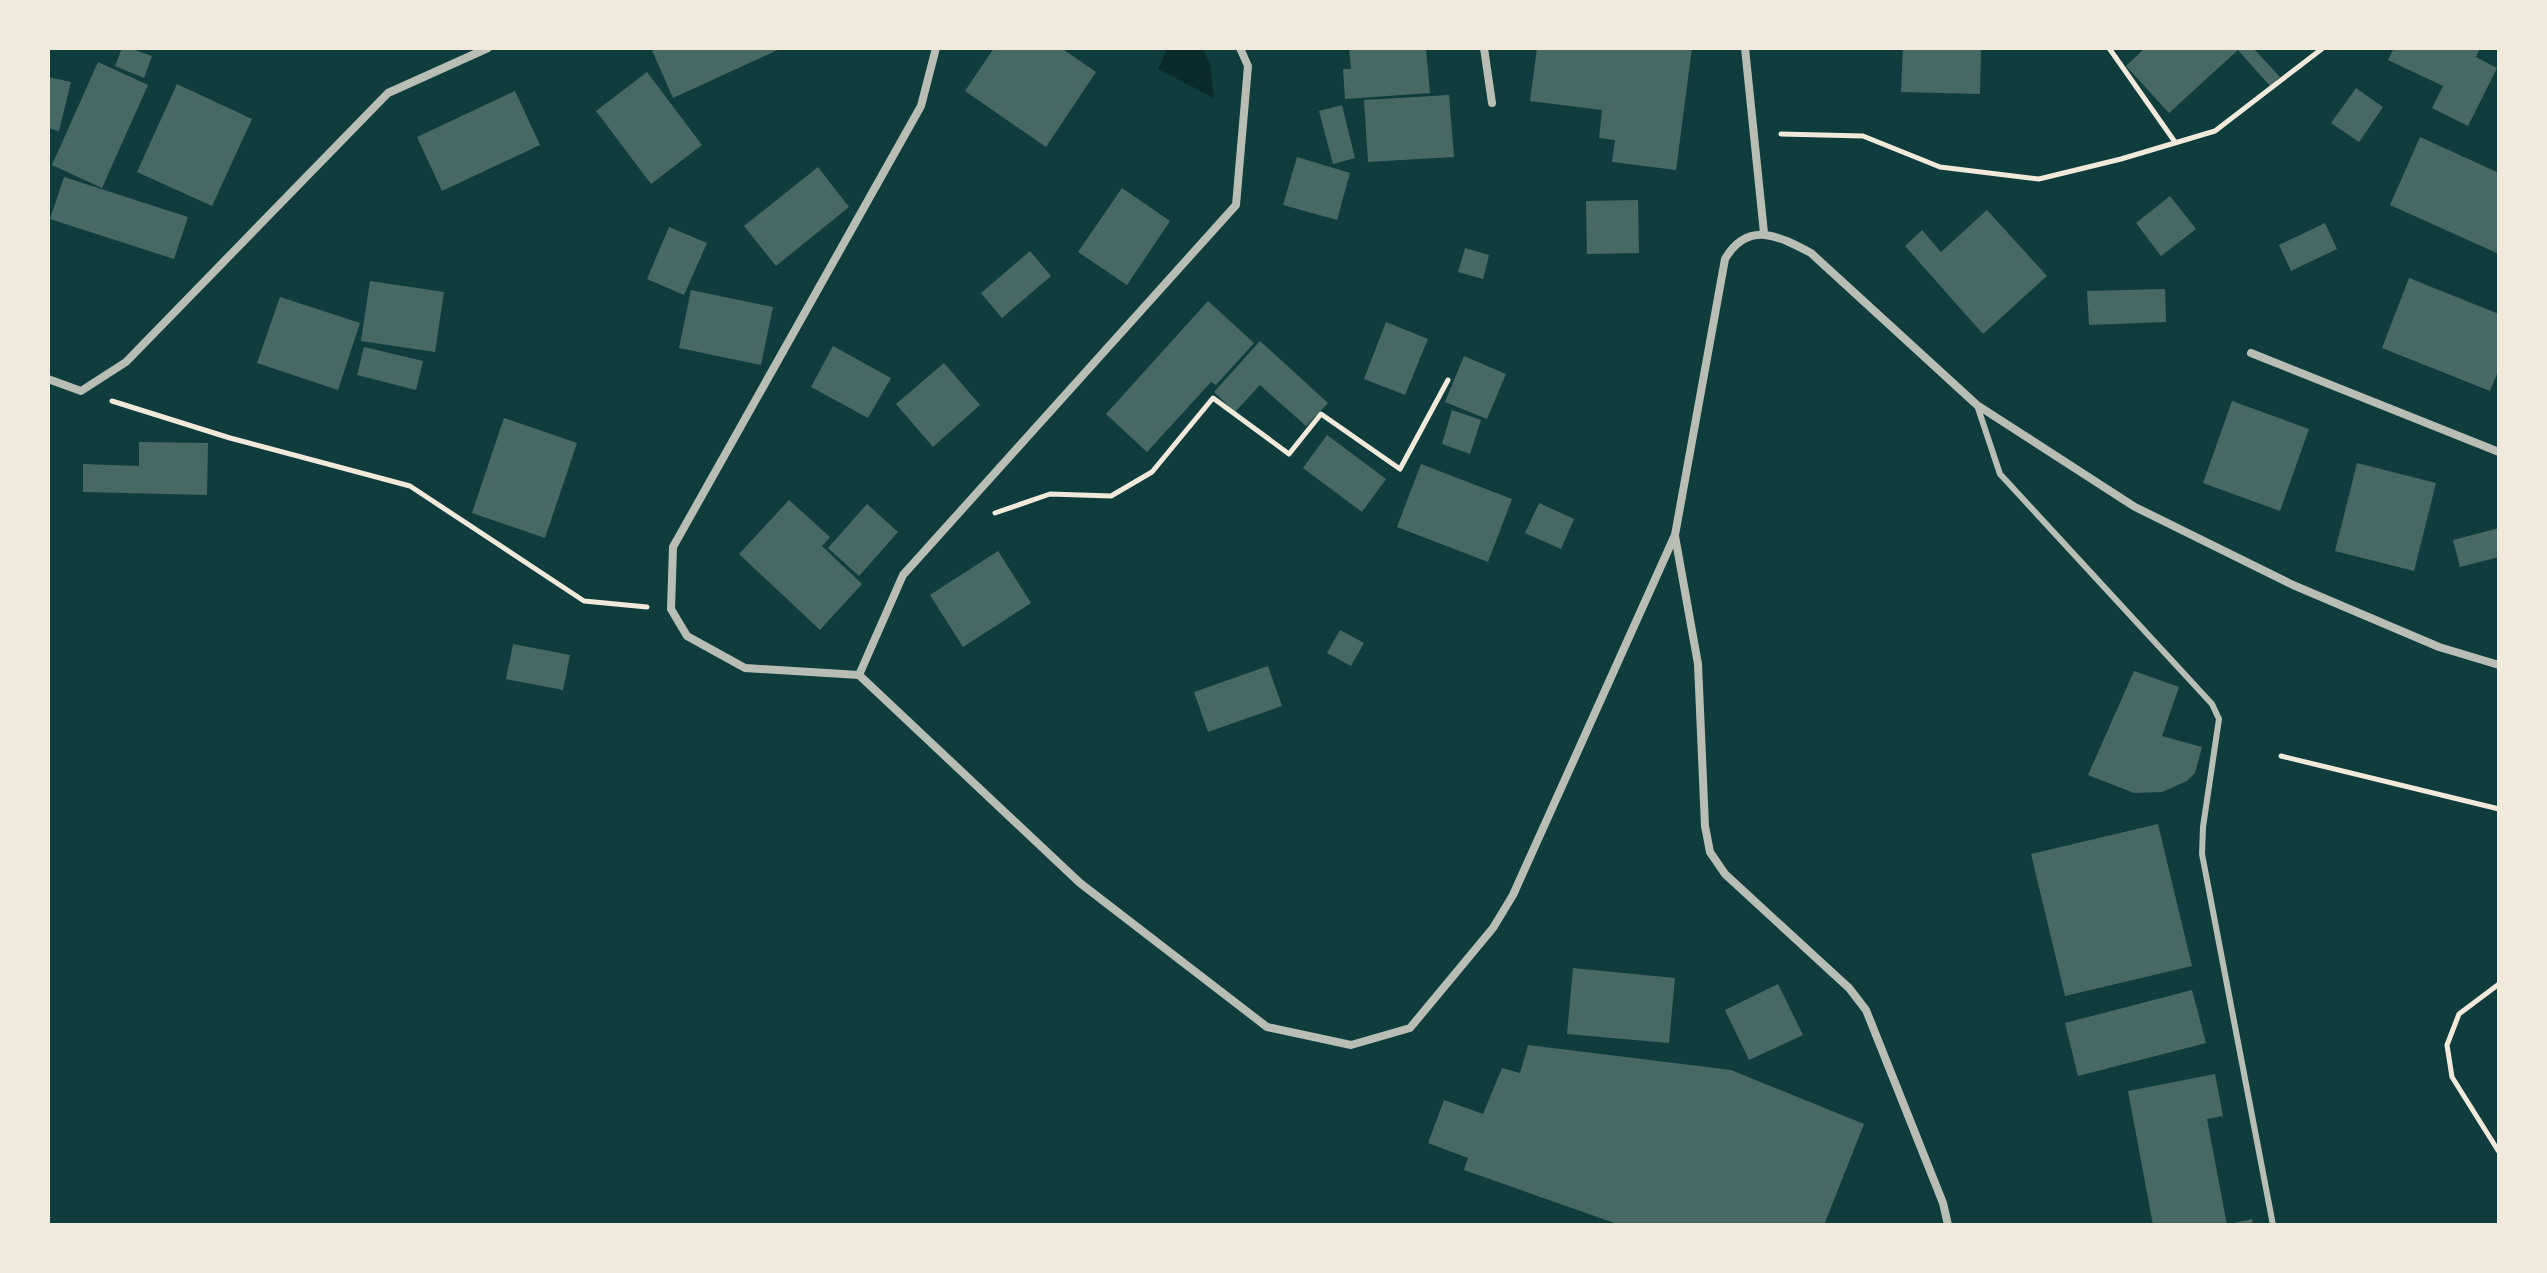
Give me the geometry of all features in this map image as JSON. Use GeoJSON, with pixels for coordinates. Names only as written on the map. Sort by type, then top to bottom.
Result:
{"type":"FeatureCollection","features":[{"type":"Feature","properties":{"kind":"street"},"geometry":{"type":"LineString","coordinates":[[48,379],[81,391],[126,362],[388,93],[488,48]]}},
{"type":"Feature","properties":{"kind":"street"},"geometry":{"type":"LineString","coordinates":[[936,48],[921,106],[673,547],[671,609],[687,636],[745,668],[859,675],[1080,883],[1267,1027],[1351,1045],[1410,1028],[1493,928],[1513,895],[1675,535],[1725,259],[1733,246],[1746,238],[1764,233],[1811,253],[1977,405],[2135,507],[2293,585],[2439,647],[2499,665]]}},
{"type":"Feature","properties":{"kind":"street"},"geometry":{"type":"LineString","coordinates":[[859,675],[903,575],[1236,205],[1248,66],[1240,48]]}},
{"type":"Feature","properties":{"kind":"street"},"geometry":{"type":"LineString","coordinates":[[1484,48],[1492,103]]}},
{"type":"Feature","properties":{"kind":"street"},"geometry":{"type":"LineString","coordinates":[[1745,48],[1764,233]]}},
{"type":"Feature","properties":{"kind":"street"},"geometry":{"type":"LineString","coordinates":[[2251,353],[2499,452]]}},
{"type":"Feature","properties":{"kind":"street"},"geometry":{"type":"LineString","coordinates":[[1675,535],[1698,664],[1704,814],[1710,852],[1725,874],[1849,988],[1866,1010],[1943,1203],[1948,1225]]}},
{"type":"Feature","properties":{"kind":"lane"},"geometry":{"type":"LineString","coordinates":[[1977,405],[2000,474],[2212,704],[2219,719],[2202,854],[2273,1225]]}},
{"type":"Feature","properties":{"kind":"path"},"geometry":{"type":"LineString","coordinates":[[2109,48],[2175,142]]}},
{"type":"Feature","properties":{"kind":"path"},"geometry":{"type":"LineString","coordinates":[[1756,133],[1863,136],[1940,167],[2039,179],[2215,131],[2323,48]]}},
{"type":"Feature","properties":{"kind":"path"},"geometry":{"type":"LineString","coordinates":[[956,516],[965,524],[1050,494],[1111,496],[1152,472],[1213,398],[1289,454],[1321,414],[1400,469],[1448,380]]}},
{"type":"Feature","properties":{"kind":"path"},"geometry":{"type":"LineString","coordinates":[[81,391],[230,438],[410,486],[584,601],[671,609]]}},
{"type":"Feature","properties":{"kind":"path"},"geometry":{"type":"LineString","coordinates":[[2281,756],[2499,809]]}},
{"type":"Feature","properties":{"kind":"path"},"geometry":{"type":"LineString","coordinates":[[2499,984],[2459,1014],[2447,1045],[2452,1077],[2499,1152]]}},
{"type":"Feature","properties":{"kind":"water"},"geometry":{"type":"Polygon","coordinates":[[[1168,48],[1202,48],[1210,64],[1214,98],[1158,69],[1168,48]]]}},
{"type":"Feature","properties":{"kind":"building"},"geometry":{"type":"Polygon","coordinates":[[[122,48],[152,56],[144,78],[115,66],[122,48]]]}},
{"type":"Feature","properties":{"kind":"building"},"geometry":{"type":"Polygon","coordinates":[[[651,48],[782,48],[673,98],[651,48]]]}},
{"type":"Feature","properties":{"kind":"building"},"geometry":{"type":"Polygon","coordinates":[[[994,48],[1061,48],[1096,72],[1046,147],[965,91],[994,48]]]}},
{"type":"Feature","properties":{"kind":"building"},"geometry":{"type":"Polygon","coordinates":[[[1349,48],[1426,48],[1430,93],[1345,99],[1343,69],[1351,69],[1349,48]]]}},
{"type":"Feature","properties":{"kind":"building"},"geometry":{"type":"Polygon","coordinates":[[[1537,48],[1692,48],[1676,170],[1612,162],[1615,140],[1599,138],[1602,110],[1530,101],[1537,48]]]}},
{"type":"Feature","properties":{"kind":"building"},"geometry":{"type":"Polygon","coordinates":[[[1903,48],[1981,50],[1980,94],[1901,92],[1903,48]]]}},
{"type":"Feature","properties":{"kind":"building"},"geometry":{"type":"Polygon","coordinates":[[[2145,48],[2253,48],[2280,77],[2270,86],[2238,50],[2169,113],[2126,66],[2145,48]]]}},
{"type":"Feature","properties":{"kind":"building"},"geometry":{"type":"Polygon","coordinates":[[[2394,48],[2480,48],[2476,57],[2497,68],[2468,126],[2432,108],[2443,86],[2388,60],[2394,48]]]}},
{"type":"Feature","properties":{"kind":"building"},"geometry":{"type":"Polygon","coordinates":[[[98,62],[148,85],[102,188],[52,165],[98,62]]]}},
{"type":"Feature","properties":{"kind":"building"},"geometry":{"type":"Polygon","coordinates":[[[647,72],[702,145],[651,184],[596,111],[647,72]]]}},
{"type":"Feature","properties":{"kind":"building"},"geometry":{"type":"Polygon","coordinates":[[[48,77],[71,82],[59,131],[48,128],[48,77]]]}},
{"type":"Feature","properties":{"kind":"building"},"geometry":{"type":"Polygon","coordinates":[[[177,84],[252,119],[212,206],[137,172],[177,84]]]}},
{"type":"Feature","properties":{"kind":"building"},"geometry":{"type":"Polygon","coordinates":[[[2356,88],[2383,107],[2359,142],[2331,123],[2356,88]]]}},
{"type":"Feature","properties":{"kind":"building"},"geometry":{"type":"Polygon","coordinates":[[[515,91],[540,145],[442,191],[417,137],[515,91]]]}},
{"type":"Feature","properties":{"kind":"building"},"geometry":{"type":"Polygon","coordinates":[[[1449,95],[1454,157],[1368,162],[1364,100],[1449,95]]]}},
{"type":"Feature","properties":{"kind":"building"},"geometry":{"type":"Polygon","coordinates":[[[1342,105],[1355,158],[1333,164],[1319,111],[1342,105]]]}},
{"type":"Feature","properties":{"kind":"building"},"geometry":{"type":"Polygon","coordinates":[[[2420,137],[2499,173],[2499,254],[2390,205],[2420,137]]]}},
{"type":"Feature","properties":{"kind":"building"},"geometry":{"type":"Polygon","coordinates":[[[1297,157],[1350,173],[1337,220],[1283,205],[1297,157]]]}},
{"type":"Feature","properties":{"kind":"building"},"geometry":{"type":"Polygon","coordinates":[[[818,167],[849,207],[776,266],[744,226],[818,167]]]}},
{"type":"Feature","properties":{"kind":"building"},"geometry":{"type":"Polygon","coordinates":[[[64,177],[188,217],[174,259],[50,219],[64,177]]]}},
{"type":"Feature","properties":{"kind":"building"},"geometry":{"type":"Polygon","coordinates":[[[1122,188],[1170,221],[1127,285],[1078,252],[1122,188]]]}},
{"type":"Feature","properties":{"kind":"building"},"geometry":{"type":"Polygon","coordinates":[[[2170,196],[2196,229],[2161,256],[2136,223],[2170,196]]]}},
{"type":"Feature","properties":{"kind":"building"},"geometry":{"type":"Polygon","coordinates":[[[1638,200],[1639,253],[1587,254],[1586,201],[1638,200]]]}},
{"type":"Feature","properties":{"kind":"building"},"geometry":{"type":"Polygon","coordinates":[[[1987,210],[2047,276],[1983,334],[1905,246],[1922,230],[1941,252],[1987,210]]]}},
{"type":"Feature","properties":{"kind":"building"},"geometry":{"type":"Polygon","coordinates":[[[2325,223],[2337,249],[2291,271],[2279,245],[2325,223]]]}},
{"type":"Feature","properties":{"kind":"building"},"geometry":{"type":"Polygon","coordinates":[[[669,227],[707,243],[684,295],[647,279],[669,227]]]}},
{"type":"Feature","properties":{"kind":"building"},"geometry":{"type":"Polygon","coordinates":[[[1465,248],[1489,255],[1483,279],[1458,272],[1465,248]]]}},
{"type":"Feature","properties":{"kind":"building"},"geometry":{"type":"Polygon","coordinates":[[[1030,251],[1051,276],[1002,318],[981,293],[1030,251]]]}},
{"type":"Feature","properties":{"kind":"building"},"geometry":{"type":"Polygon","coordinates":[[[2409,278],[2499,314],[2499,369],[2490,391],[2382,348],[2409,278]]]}},
{"type":"Feature","properties":{"kind":"building"},"geometry":{"type":"Polygon","coordinates":[[[370,281],[444,292],[435,352],[361,341],[370,281]]]}},
{"type":"Feature","properties":{"kind":"building"},"geometry":{"type":"Polygon","coordinates":[[[2165,289],[2166,322],[2089,325],[2087,291],[2165,289]]]}},
{"type":"Feature","properties":{"kind":"building"},"geometry":{"type":"Polygon","coordinates":[[[691,290],[773,307],[761,365],[679,348],[691,290]]]}},
{"type":"Feature","properties":{"kind":"building"},"geometry":{"type":"Polygon","coordinates":[[[280,297],[360,323],[338,390],[257,363],[280,297]]]}},
{"type":"Feature","properties":{"kind":"building"},"geometry":{"type":"Polygon","coordinates":[[[1208,301],[1254,343],[1216,385],[1211,382],[1147,452],[1106,414],[1208,301]]]}},
{"type":"Feature","properties":{"kind":"building"},"geometry":{"type":"Polygon","coordinates":[[[1386,322],[1428,339],[1405,395],[1364,379],[1386,322]]]}},
{"type":"Feature","properties":{"kind":"building"},"geometry":{"type":"Polygon","coordinates":[[[1260,341],[1328,403],[1306,426],[1260,385],[1235,412],[1214,392],[1260,341]]]}},
{"type":"Feature","properties":{"kind":"building"},"geometry":{"type":"Polygon","coordinates":[[[833,346],[891,378],[868,418],[811,387],[833,346]]]}},
{"type":"Feature","properties":{"kind":"building"},"geometry":{"type":"Polygon","coordinates":[[[364,347],[423,361],[416,390],[357,375],[364,347]]]}},
{"type":"Feature","properties":{"kind":"building"},"geometry":{"type":"Polygon","coordinates":[[[1464,356],[1506,374],[1487,419],[1445,402],[1464,356]]]}},
{"type":"Feature","properties":{"kind":"building"},"geometry":{"type":"Polygon","coordinates":[[[944,363],[980,405],[933,447],[896,404],[944,363]]]}},
{"type":"Feature","properties":{"kind":"building"},"geometry":{"type":"Polygon","coordinates":[[[2232,401],[2309,429],[2280,511],[2203,483],[2232,401]]]}},
{"type":"Feature","properties":{"kind":"building"},"geometry":{"type":"Polygon","coordinates":[[[1452,410],[1481,420],[1470,454],[1442,444],[1452,410]]]}},
{"type":"Feature","properties":{"kind":"building"},"geometry":{"type":"Polygon","coordinates":[[[504,418],[577,443],[545,538],[472,513],[504,418]]]}},
{"type":"Feature","properties":{"kind":"building"},"geometry":{"type":"Polygon","coordinates":[[[1327,435],[1386,479],[1362,512],[1303,468],[1327,435]]]}},
{"type":"Feature","properties":{"kind":"building"},"geometry":{"type":"Polygon","coordinates":[[[139,442],[208,443],[207,495],[83,492],[83,464],[139,466],[139,442]]]}},
{"type":"Feature","properties":{"kind":"building"},"geometry":{"type":"Polygon","coordinates":[[[2357,463],[2436,483],[2414,571],[2335,551],[2357,463]]]}},
{"type":"Feature","properties":{"kind":"building"},"geometry":{"type":"Polygon","coordinates":[[[1421,464],[1512,499],[1488,562],[1397,527],[1421,464]]]}},
{"type":"Feature","properties":{"kind":"building"},"geometry":{"type":"Polygon","coordinates":[[[789,500],[830,537],[822,546],[862,584],[820,630],[739,554],[789,500]]]}},
{"type":"Feature","properties":{"kind":"building"},"geometry":{"type":"Polygon","coordinates":[[[1539,503],[1574,519],[1561,549],[1525,533],[1539,503]]]}},
{"type":"Feature","properties":{"kind":"building"},"geometry":{"type":"Polygon","coordinates":[[[867,504],[898,532],[859,576],[828,548],[867,504]]]}},
{"type":"Feature","properties":{"kind":"building"},"geometry":{"type":"Polygon","coordinates":[[[2499,528],[2499,557],[2460,567],[2453,540],[2499,528]]]}},
{"type":"Feature","properties":{"kind":"building"},"geometry":{"type":"Polygon","coordinates":[[[998,551],[1031,603],[963,647],[930,595],[998,551]]]}},
{"type":"Feature","properties":{"kind":"building"},"geometry":{"type":"Polygon","coordinates":[[[1340,630],[1364,643],[1351,666],[1327,653],[1340,630]]]}},
{"type":"Feature","properties":{"kind":"building"},"geometry":{"type":"Polygon","coordinates":[[[513,644],[570,655],[563,690],[506,679],[513,644]]]}},
{"type":"Feature","properties":{"kind":"building"},"geometry":{"type":"Polygon","coordinates":[[[1268,666],[1282,706],[1208,732],[1194,692],[1268,666]]]}},
{"type":"Feature","properties":{"kind":"building"},"geometry":{"type":"Polygon","coordinates":[[[2134,671],[2179,687],[2162,736],[2202,747],[2195,773],[2187,781],[2162,792],[2134,793],[2088,775],[2134,671]]]}},
{"type":"Feature","properties":{"kind":"building"},"geometry":{"type":"Polygon","coordinates":[[[2158,824],[2192,966],[2065,996],[2031,854],[2158,824]]]}},
{"type":"Feature","properties":{"kind":"building"},"geometry":{"type":"Polygon","coordinates":[[[1573,968],[1675,978],[1669,1043],[1567,1034],[1573,968]]]}},
{"type":"Feature","properties":{"kind":"building"},"geometry":{"type":"Polygon","coordinates":[[[1778,984],[1803,1035],[1749,1060],[1725,1010],[1778,984]]]}},
{"type":"Feature","properties":{"kind":"building"},"geometry":{"type":"Polygon","coordinates":[[[2192,990],[2206,1043],[2078,1076],[2065,1023],[2192,990]]]}},
{"type":"Feature","properties":{"kind":"building"},"geometry":{"type":"Polygon","coordinates":[[[1528,1045],[1731,1070],[1864,1124],[1824,1225],[1620,1225],[1464,1170],[1468,1158],[1428,1143],[1444,1100],[1483,1114],[1502,1068],[1520,1073],[1528,1045]]]}},
{"type":"Feature","properties":{"kind":"building"},"geometry":{"type":"Polygon","coordinates":[[[2215,1074],[2223,1116],[2207,1119],[2227,1225],[2153,1225],[2128,1091],[2215,1074]]]}},
{"type":"Feature","properties":{"kind":"building"},"geometry":{"type":"Polygon","coordinates":[[[2252,1219],[2253,1225],[2230,1225],[2230,1224],[2252,1219]]]}}]}
